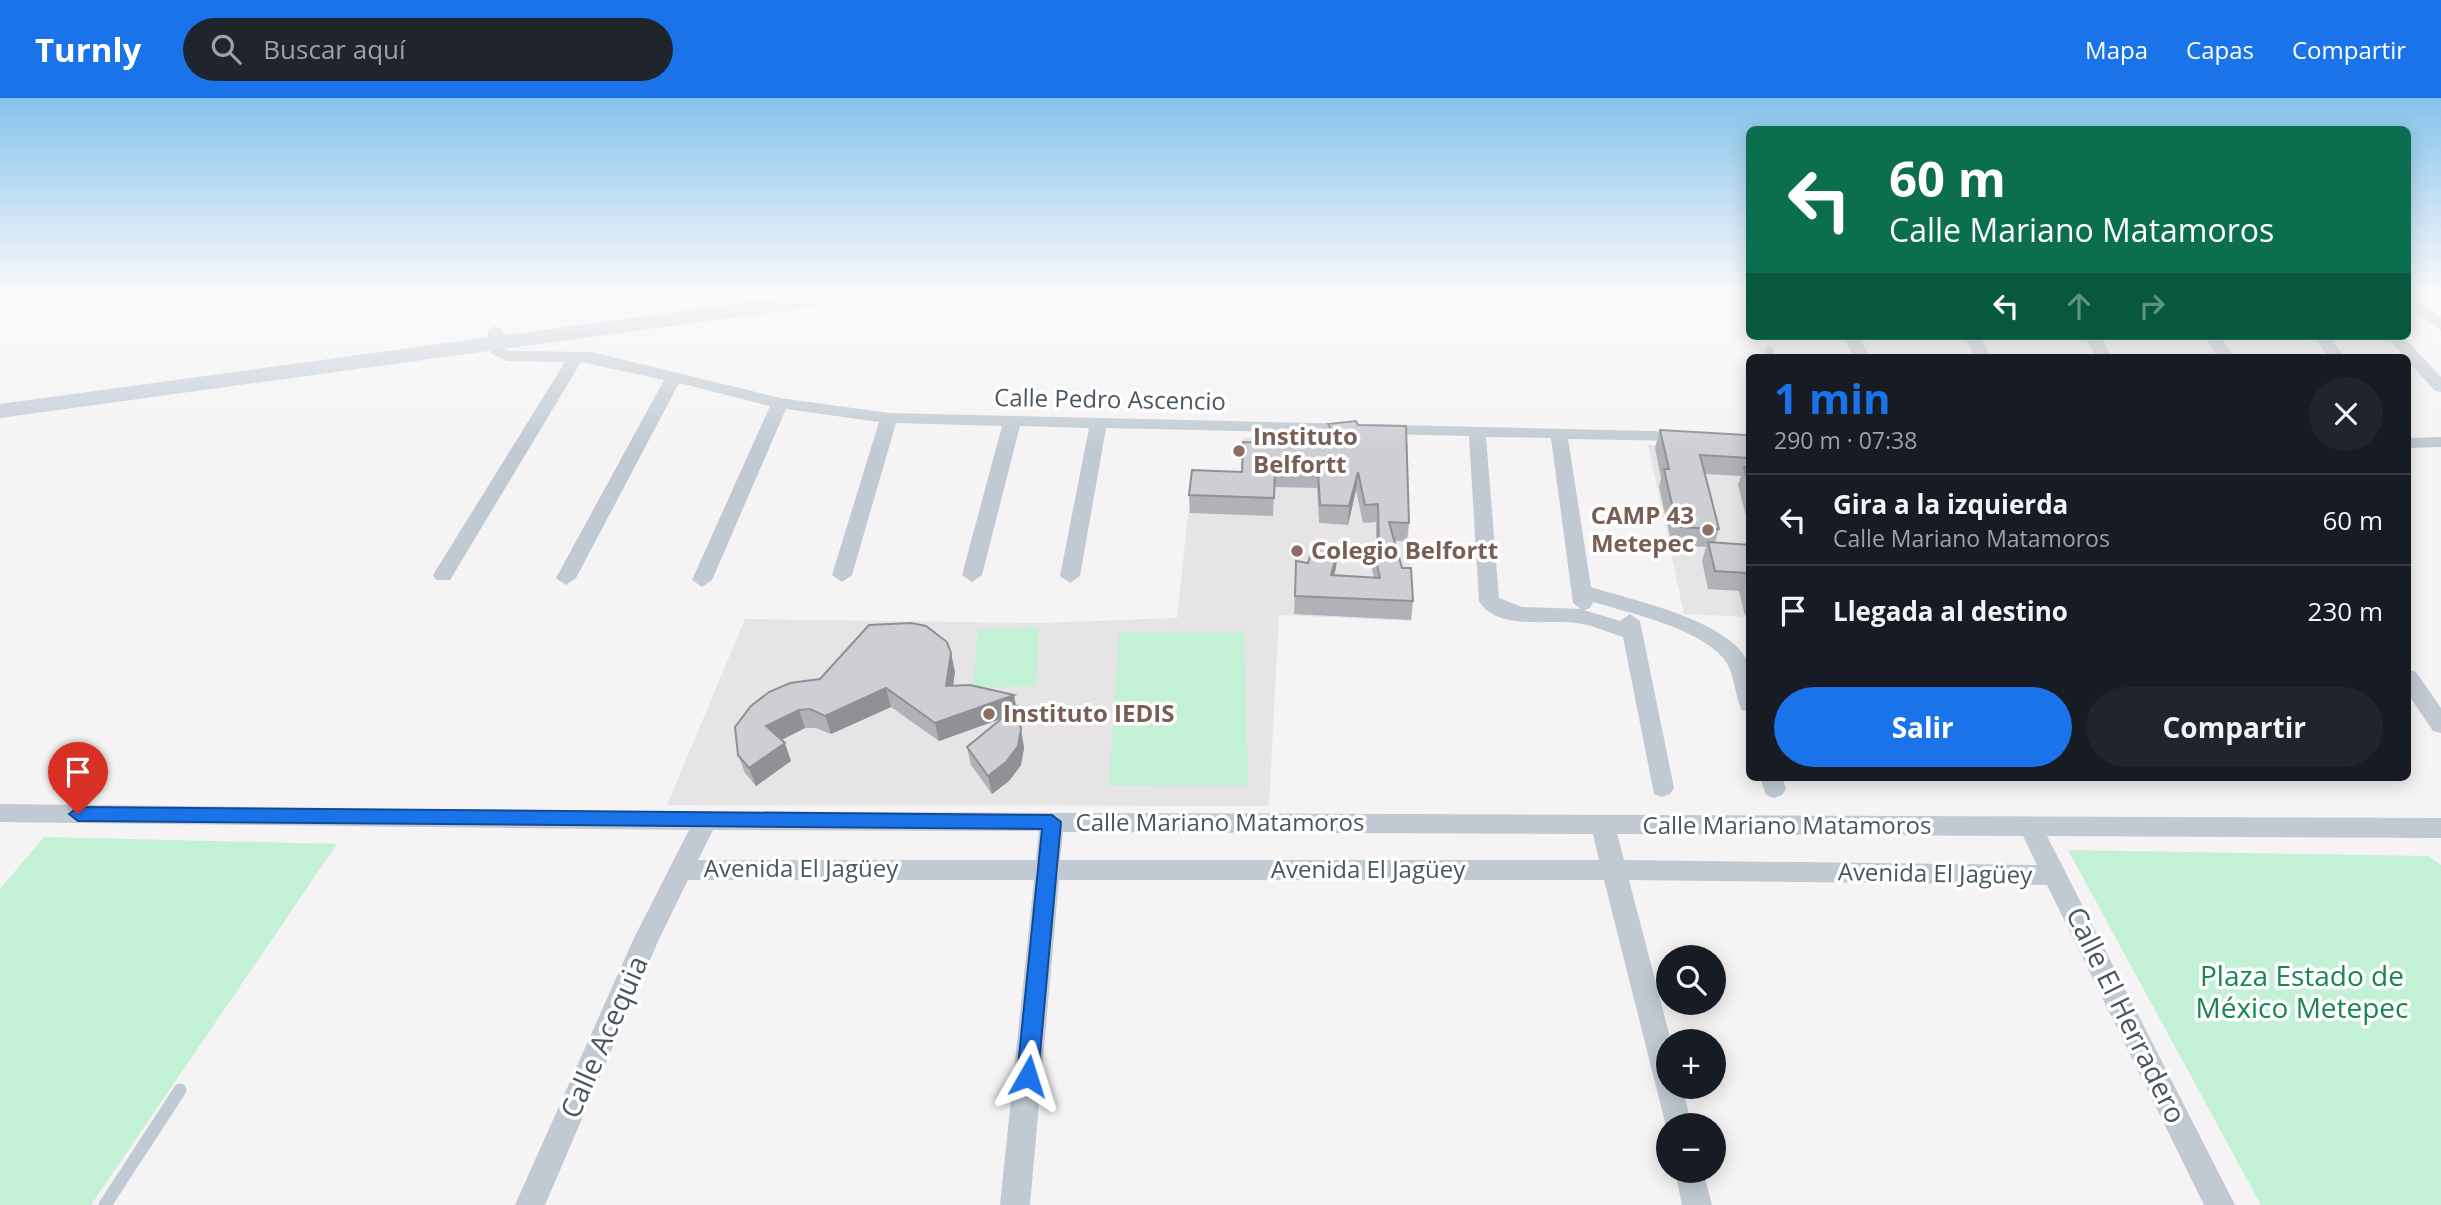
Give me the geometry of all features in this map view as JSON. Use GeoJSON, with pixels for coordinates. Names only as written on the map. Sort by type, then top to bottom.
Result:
{"type":"FeatureCollection","features":[{"type":"Feature","properties":{"kind":"main road"},"geometry":{"type":"LineString","coordinates":[[0,397],[439,345]]}},
{"type":"Feature","properties":{"kind":"main road"},"geometry":{"type":"LineString","coordinates":[[0,411],[450,345]]}},
{"type":"Feature","properties":{"kind":"street","name":"Calle Pedro Ascencio"},"geometry":{"type":"LineString","coordinates":[[496,345],[497,351],[507,356],[578,355],[780,403],[889,418],[1098,425],[1709,436]]}},
{"type":"Feature","properties":{"kind":"street"},"geometry":{"type":"LineString","coordinates":[[2411,354],[2441,387]]}},
{"type":"Feature","properties":{"kind":"street"},"geometry":{"type":"LineString","coordinates":[[443,575],[578,355]]}},
{"type":"Feature","properties":{"kind":"street"},"geometry":{"type":"LineString","coordinates":[[566,578],[674,377]]}},
{"type":"Feature","properties":{"kind":"street"},"geometry":{"type":"LineString","coordinates":[[702,580],[780,403]]}},
{"type":"Feature","properties":{"kind":"street"},"geometry":{"type":"LineString","coordinates":[[842,575],[889,418]]}},
{"type":"Feature","properties":{"kind":"street"},"geometry":{"type":"LineString","coordinates":[[972,575],[1012,422]]}},
{"type":"Feature","properties":{"kind":"street"},"geometry":{"type":"LineString","coordinates":[[1070,576],[1098,425]]}},
{"type":"Feature","properties":{"kind":"street"},"geometry":{"type":"LineString","coordinates":[[1477,432],[1489,601],[1496,608],[1510,613],[1585,616],[1632,634]]}},
{"type":"Feature","properties":{"kind":"street"},"geometry":{"type":"LineString","coordinates":[[1559,435],[1585,616]]}},
{"type":"Feature","properties":{"kind":"street"},"geometry":{"type":"LineString","coordinates":[[2411,443],[2441,442]]}},
{"type":"Feature","properties":{"kind":"street"},"geometry":{"type":"LineString","coordinates":[[1582,591],[1699,631],[1717,642],[1732,654],[1746,693]]}},
{"type":"Feature","properties":{"kind":"street"},"geometry":{"type":"LineString","coordinates":[[1629,608],[1662,788]]}},
{"type":"Feature","properties":{"kind":"street"},"geometry":{"type":"LineString","coordinates":[[2411,681],[2441,726]]}},
{"type":"Feature","properties":{"kind":"street","name":"Calle Mariano Matamoros"},"geometry":{"type":"LineString","coordinates":[[0,813],[1603,826],[2441,828]]}},
{"type":"Feature","properties":{"kind":"street","name":"Calle Acequia"},"geometry":{"type":"LineString","coordinates":[[530,1205],[680,870],[706,820]]}},
{"type":"Feature","properties":{"kind":"street"},"geometry":{"type":"LineString","coordinates":[[1015,1205],[1052,822]]}},
{"type":"Feature","properties":{"kind":"street"},"geometry":{"type":"LineString","coordinates":[[1603,826],[1656,1037]]}},
{"type":"Feature","properties":{"kind":"street","name":"Calle El Herradero"},"geometry":{"type":"LineString","coordinates":[[2030,826],[2220,1205]]}},
{"type":"Feature","properties":{"kind":"street","name":"Avenida El Jagüey"},"geometry":{"type":"LineString","coordinates":[[680,870],[1615,870],[2056,875]]}},
{"type":"Feature","properties":{"kind":"street"},"geometry":{"type":"LineString","coordinates":[[1692,1183],[1697,1205]]}},
{"type":"Feature","properties":{"kind":"lane"},"geometry":{"type":"LineString","coordinates":[[105,1205],[180,1090]]}},
{"type":"Feature","properties":{"kind":"shaded area","name":"Instituto IEDIS"},"geometry":{"type":"Polygon","coordinates":[[[1243,437],[1405,439],[1412,621],[1279,615],[1269,806],[667,805],[745,619],[1038,623],[1177,618],[1191,486],[1241,488],[1243,437]]]}},
{"type":"Feature","properties":{"kind":"shaded area","name":"CAMP 43 Metepec"},"geometry":{"type":"Polygon","coordinates":[[[1648,445],[1746,446],[1746,617],[1684,614],[1648,445]]]}},
{"type":"Feature","properties":{"kind":"green space"},"geometry":{"type":"Polygon","coordinates":[[[1039,627],[1036,686],[973,688],[978,630],[1039,627]]]}},
{"type":"Feature","properties":{"kind":"green space"},"geometry":{"type":"Polygon","coordinates":[[[1244,631],[1248,785],[1109,786],[1119,632],[1244,631]]]}},
{"type":"Feature","properties":{"kind":"green space"},"geometry":{"type":"Polygon","coordinates":[[[44,837],[337,844],[91,1205],[0,1205],[0,889],[44,837]]]}},
{"type":"Feature","properties":{"kind":"green space","name":"Plaza Estado de México Metepec"},"geometry":{"type":"Polygon","coordinates":[[[2068,850],[2428,856],[2441,865],[2441,1205],[2261,1205],[2068,850]]]}},
{"type":"Feature","properties":{"kind":"building"},"geometry":{"type":"Polygon","coordinates":[[[1356,421],[1358,425],[1406,426],[1409,523],[1389,522],[1402,568],[1411,568],[1413,601],[1295,596],[1296,561],[1308,563],[1314,544],[1338,549],[1331,575],[1380,578],[1374,551],[1379,551],[1378,504],[1365,505],[1358,472],[1349,506],[1320,505],[1318,470],[1275,469],[1274,498],[1189,495],[1192,470],[1242,472],[1243,442],[1341,445],[1328,424],[1356,421]]]}},
{"type":"Feature","properties":{"kind":"building"},"geometry":{"type":"Polygon","coordinates":[[[1660,430],[1746,435],[1746,458],[1700,455],[1719,529],[1677,527],[1664,469],[1669,469],[1660,430]]]}},
{"type":"Feature","properties":{"kind":"building"},"geometry":{"type":"Polygon","coordinates":[[[1708,542],[1746,545],[1746,573],[1715,571],[1708,542]]]}},
{"type":"Feature","properties":{"kind":"building"},"geometry":{"type":"Polygon","coordinates":[[[911,623],[926,626],[947,642],[951,653],[946,686],[970,685],[1014,695],[935,723],[886,688],[825,716],[810,709],[799,710],[766,726],[785,743],[749,768],[738,755],[735,727],[751,706],[769,692],[790,683],[820,679],[869,625],[911,623]]]}},
{"type":"Feature","properties":{"kind":"building"},"geometry":{"type":"Polygon","coordinates":[[[1017,706],[1021,729],[1018,746],[1006,762],[988,776],[967,747],[1017,706]]]}},
{"type":"Feature","properties":{"kind":"place","name":"Instituto Belfortt"},"geometry":{"type":"Point","coordinates":[1239,451]}},
{"type":"Feature","properties":{"kind":"place","name":"CAMP 43 Metepec"},"geometry":{"type":"Point","coordinates":[1708,530]}},
{"type":"Feature","properties":{"kind":"place","name":"Colegio Belfortt"},"geometry":{"type":"Point","coordinates":[1297,551]}},
{"type":"Feature","properties":{"kind":"place","name":"Instituto IEDIS"},"geometry":{"type":"Point","coordinates":[989,714]}},
{"type":"Feature","properties":{"kind":"route"},"geometry":{"type":"LineString","coordinates":[[78,814],[1052,822],[1028,1076]]}}]}
